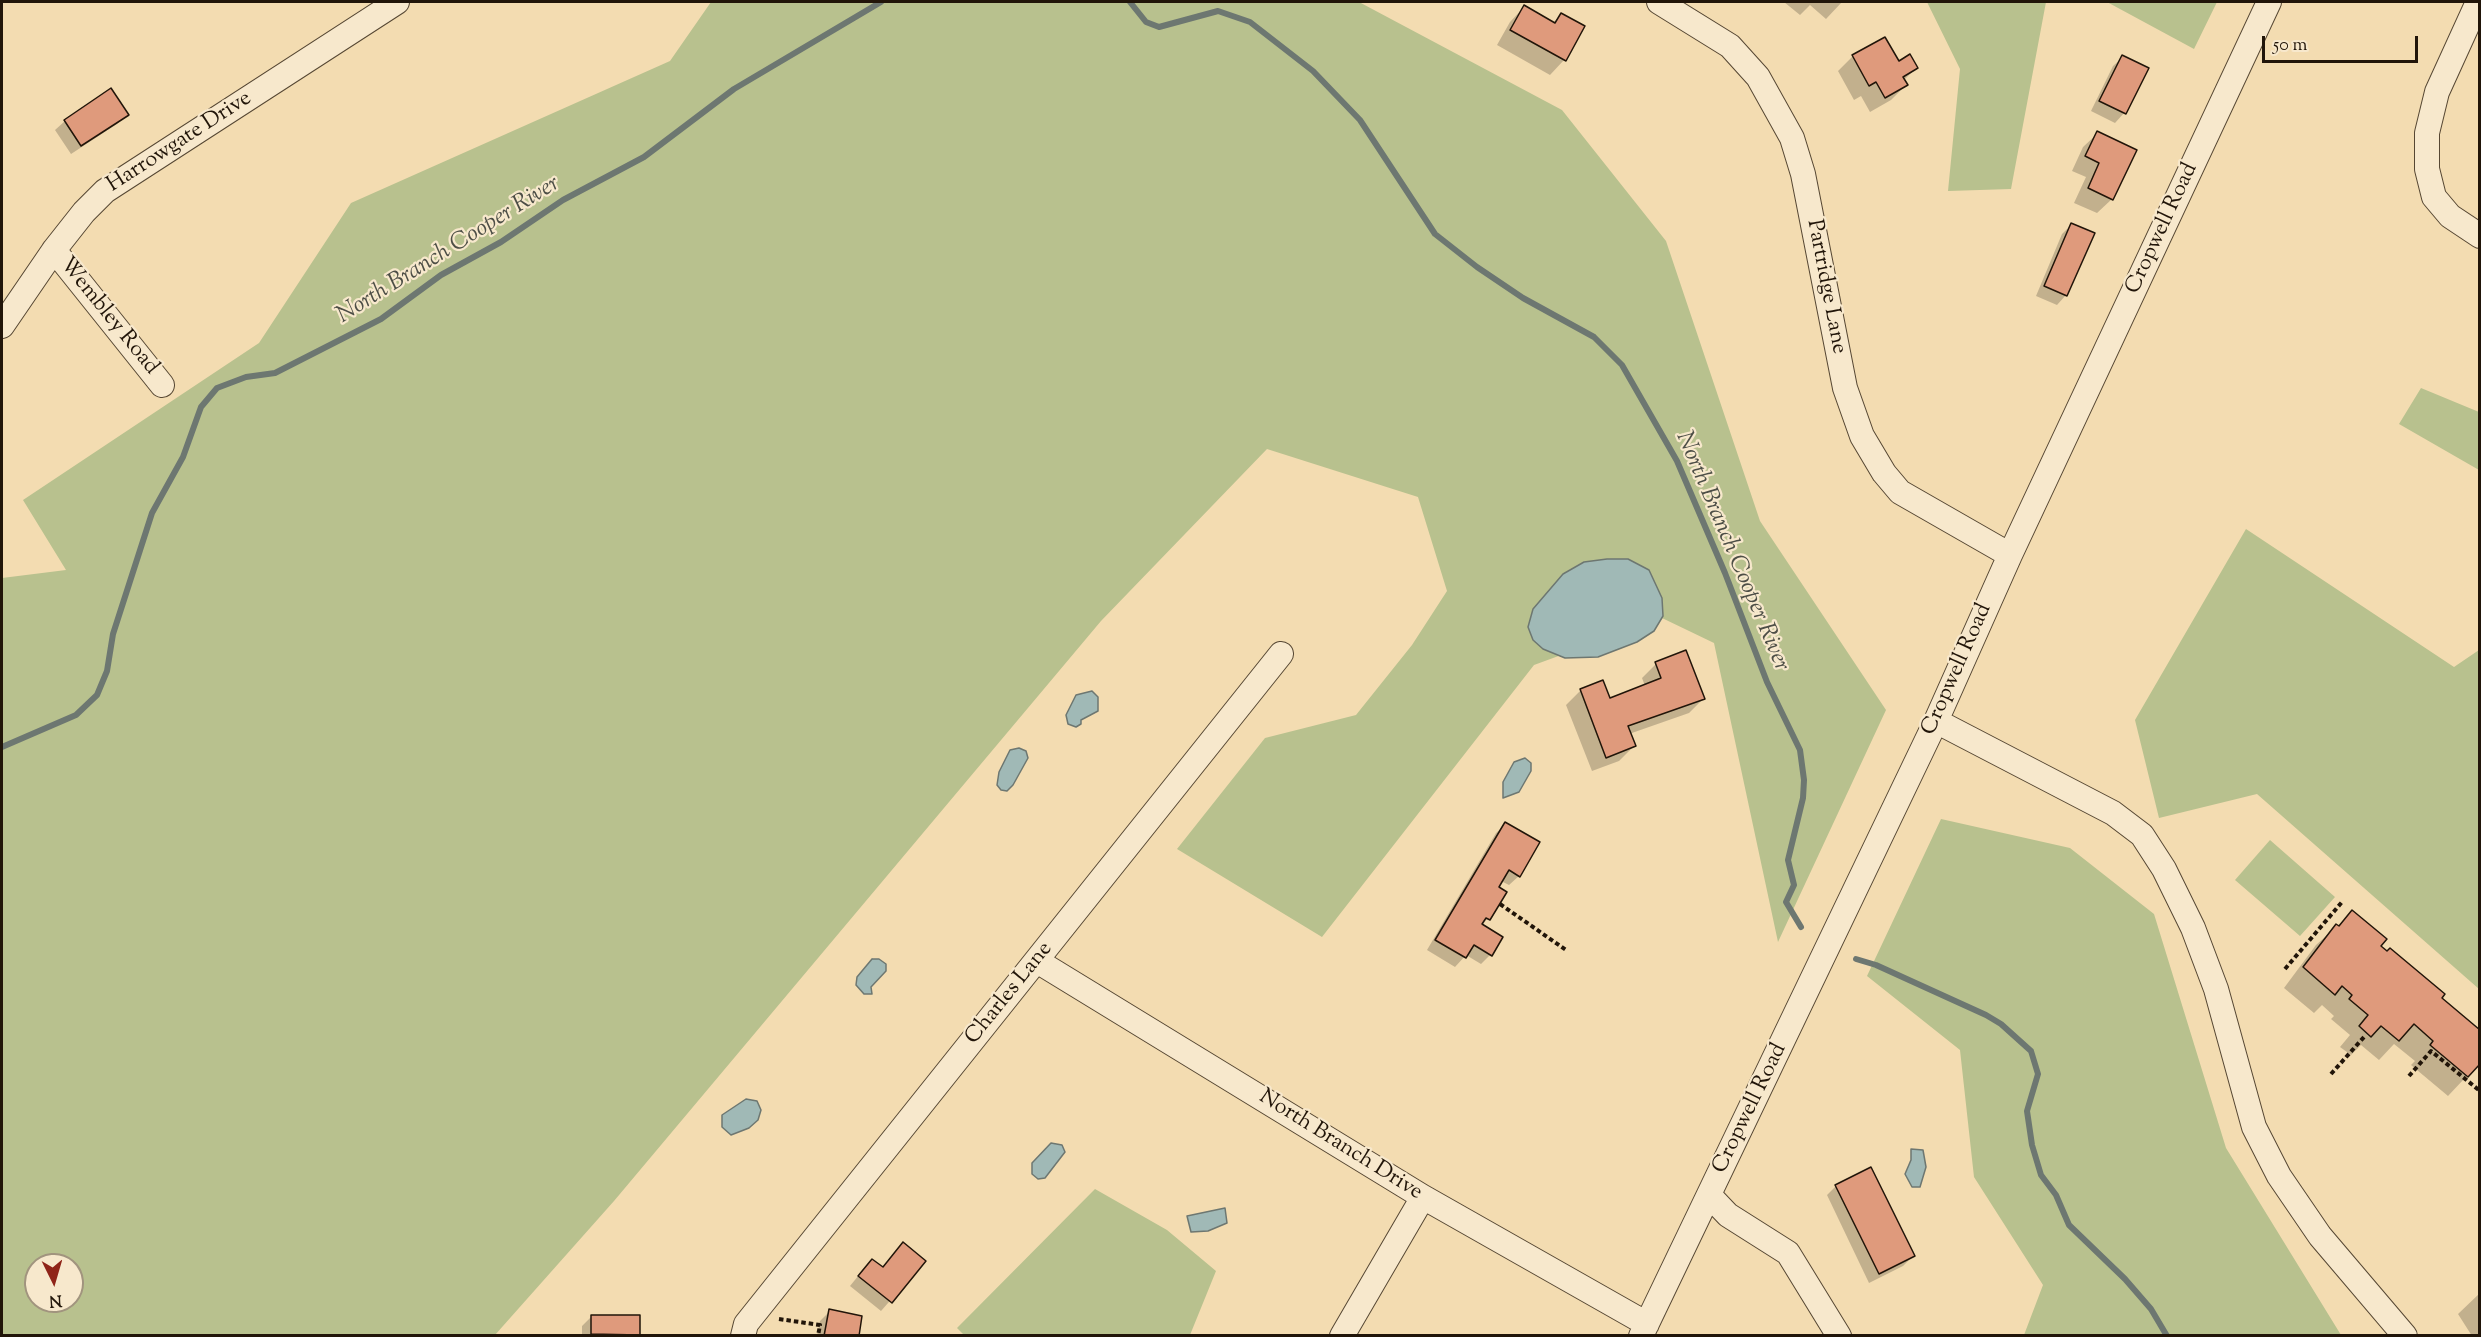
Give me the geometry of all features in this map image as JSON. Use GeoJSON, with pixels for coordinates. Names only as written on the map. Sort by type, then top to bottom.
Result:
{"type":"FeatureCollection","features":[{"type":"Feature","properties":{"kind":"street","name":"Harrowgate Drive"},"geometry":{"type":"LineString","coordinates":[[2,327],[54,250],[84,212],[105,191],[397,2]]}},
{"type":"Feature","properties":{"kind":"street","name":"Partridge Lane"},"geometry":{"type":"LineString","coordinates":[[1659,2],[1730,46],[1758,77],[1792,138],[1803,174],[1845,388],[1862,436],[1884,473],[1900,492],[2010,555]]}},
{"type":"Feature","properties":{"kind":"street","name":"Cropwell Road"},"geometry":{"type":"LineString","coordinates":[[1644,1330],[1936,721],[2010,555],[2269,2]]}},
{"type":"Feature","properties":{"kind":"street"},"geometry":{"type":"LineString","coordinates":[[2478,2],[2437,92],[2427,133],[2427,169],[2434,197],[2450,216],[2480,236]]}},
{"type":"Feature","properties":{"kind":"street","name":"Wembley Road"},"geometry":{"type":"LineString","coordinates":[[54,250],[162,384]]}},
{"type":"Feature","properties":{"kind":"street","name":"Charles Lane"},"geometry":{"type":"LineString","coordinates":[[743,1335],[746,1324],[1281,654]]}},
{"type":"Feature","properties":{"kind":"street"},"geometry":{"type":"LineString","coordinates":[[1936,721],[2113,813],[2142,835],[2164,869],[2193,928],[2216,989],[2254,1127],[2278,1176],[2320,1236],[2405,1335]]}},
{"type":"Feature","properties":{"kind":"street","name":"North Branch Drive"},"geometry":{"type":"LineString","coordinates":[[1037,961],[1644,1330]]}},
{"type":"Feature","properties":{"kind":"street"},"geometry":{"type":"LineString","coordinates":[[1709,1195],[1728,1215],[1788,1253],[1839,1335]]}},
{"type":"Feature","properties":{"kind":"street"},"geometry":{"type":"LineString","coordinates":[[1342,1335],[1422,1197]]}},
{"type":"Feature","properties":{"kind":"path"},"geometry":{"type":"LineString","coordinates":[[2285,969],[2342,902]]}},
{"type":"Feature","properties":{"kind":"path"},"geometry":{"type":"LineString","coordinates":[[1500,904],[1566,950]]}},
{"type":"Feature","properties":{"kind":"path"},"geometry":{"type":"LineString","coordinates":[[2331,1074],[2364,1036]]}},
{"type":"Feature","properties":{"kind":"path"},"geometry":{"type":"LineString","coordinates":[[2409,1076],[2431,1051],[2480,1091]]}},
{"type":"Feature","properties":{"kind":"path"},"geometry":{"type":"LineString","coordinates":[[775,1318],[820,1325],[818,1335]]}},
{"type":"Feature","properties":{"kind":"green space"},"geometry":{"type":"Polygon","coordinates":[[[711,2],[1359,2],[1562,110],[1666,241],[1760,521],[1886,710],[1778,942],[1714,643],[1662,618],[1534,665],[1322,937],[1177,849],[1265,738],[1356,715],[1412,645],[1447,591],[1418,497],[1267,449],[1101,621],[614,1201],[495,1335],[2,1335],[2,578],[66,570],[23,500],[259,343],[351,203],[670,61],[711,2]]]}},
{"type":"Feature","properties":{"kind":"green space"},"geometry":{"type":"Polygon","coordinates":[[[1927,2],[2046,2],[2011,189],[1948,191],[1960,69],[1927,2]]]}},
{"type":"Feature","properties":{"kind":"green space"},"geometry":{"type":"Polygon","coordinates":[[[2107,2],[2217,2],[2194,49],[2107,2]]]}},
{"type":"Feature","properties":{"kind":"green space"},"geometry":{"type":"Polygon","coordinates":[[[2421,388],[2479,412],[2479,470],[2399,424],[2421,388]]]}},
{"type":"Feature","properties":{"kind":"green space"},"geometry":{"type":"Polygon","coordinates":[[[2246,529],[2454,667],[2479,650],[2479,989],[2257,794],[2159,818],[2135,720],[2246,529]]]}},
{"type":"Feature","properties":{"kind":"green space"},"geometry":{"type":"Polygon","coordinates":[[[1941,819],[2070,848],[2154,914],[2226,1148],[2341,1335],[2024,1335],[2043,1285],[1974,1177],[1960,1050],[1867,976],[1941,819]]]}},
{"type":"Feature","properties":{"kind":"green space"},"geometry":{"type":"Polygon","coordinates":[[[2270,840],[2335,897],[2300,936],[2235,880],[2270,840]]]}},
{"type":"Feature","properties":{"kind":"green space"},"geometry":{"type":"Polygon","coordinates":[[[1095,1189],[1167,1230],[1216,1271],[1190,1335],[965,1336],[957,1328],[1095,1189]]]}},
{"type":"Feature","properties":{"kind":"water"},"geometry":{"type":"Polygon","coordinates":[[[1628,559],[1649,570],[1662,598],[1663,616],[1654,631],[1637,642],[1598,657],[1565,658],[1543,649],[1533,640],[1528,627],[1533,609],[1563,574],[1584,562],[1628,559]]]}},
{"type":"Feature","properties":{"kind":"water"},"geometry":{"type":"Polygon","coordinates":[[[1092,691],[1098,697],[1098,711],[1081,720],[1081,724],[1076,727],[1068,724],[1066,715],[1076,695],[1092,691]]]}},
{"type":"Feature","properties":{"kind":"water"},"geometry":{"type":"Polygon","coordinates":[[[1019,748],[1026,751],[1028,758],[1013,785],[1007,791],[1001,790],[997,785],[999,772],[1010,750],[1019,748]]]}},
{"type":"Feature","properties":{"kind":"water"},"geometry":{"type":"Polygon","coordinates":[[[1525,758],[1531,763],[1531,771],[1519,792],[1503,798],[1503,782],[1514,762],[1525,758]]]}},
{"type":"Feature","properties":{"kind":"water"},"geometry":{"type":"Polygon","coordinates":[[[872,959],[879,959],[886,964],[886,971],[871,987],[872,994],[864,994],[856,985],[857,977],[872,959]]]}},
{"type":"Feature","properties":{"kind":"water"},"geometry":{"type":"Polygon","coordinates":[[[746,1099],[757,1101],[761,1110],[758,1120],[749,1128],[731,1135],[722,1127],[722,1115],[746,1099]]]}},
{"type":"Feature","properties":{"kind":"water"},"geometry":{"type":"Polygon","coordinates":[[[1051,1143],[1062,1145],[1065,1152],[1045,1178],[1038,1179],[1032,1174],[1032,1163],[1051,1143]]]}},
{"type":"Feature","properties":{"kind":"water"},"geometry":{"type":"Polygon","coordinates":[[[1911,1149],[1923,1150],[1926,1167],[1920,1187],[1912,1187],[1905,1174],[1911,1160],[1911,1149]]]}},
{"type":"Feature","properties":{"kind":"water"},"geometry":{"type":"Polygon","coordinates":[[[1225,1208],[1227,1223],[1208,1231],[1191,1232],[1187,1216],[1225,1208]]]}},
{"type":"Feature","properties":{"kind":"building"},"geometry":{"type":"Polygon","coordinates":[[[1524,5],[1555,23],[1561,13],[1585,26],[1566,61],[1510,30],[1524,5]]]}},
{"type":"Feature","properties":{"kind":"building"},"geometry":{"type":"Polygon","coordinates":[[[1885,37],[1899,61],[1910,54],[1918,68],[1903,77],[1908,85],[1885,98],[1876,82],[1869,86],[1852,55],[1885,37]]]}},
{"type":"Feature","properties":{"kind":"building"},"geometry":{"type":"Polygon","coordinates":[[[2122,55],[2149,68],[2126,114],[2099,101],[2122,55]]]}},
{"type":"Feature","properties":{"kind":"building"},"geometry":{"type":"Polygon","coordinates":[[[111,88],[129,115],[81,146],[64,120],[111,88]]]}},
{"type":"Feature","properties":{"kind":"building"},"geometry":{"type":"Polygon","coordinates":[[[2097,131],[2137,150],[2113,200],[2088,188],[2099,163],[2085,156],[2097,131]]]}},
{"type":"Feature","properties":{"kind":"building"},"geometry":{"type":"Polygon","coordinates":[[[2071,223],[2095,233],[2067,296],[2044,286],[2071,223]]]}},
{"type":"Feature","properties":{"kind":"building"},"geometry":{"type":"Polygon","coordinates":[[[1686,650],[1705,699],[1628,726],[1636,746],[1606,758],[1580,689],[1603,680],[1610,698],[1661,678],[1655,662],[1686,650]]]}},
{"type":"Feature","properties":{"kind":"building"},"geometry":{"type":"Polygon","coordinates":[[[1505,822],[1540,842],[1520,877],[1509,870],[1499,887],[1507,892],[1490,920],[1486,918],[1482,924],[1503,937],[1492,956],[1474,945],[1466,958],[1435,940],[1505,822]]]}},
{"type":"Feature","properties":{"kind":"building"},"geometry":{"type":"Polygon","coordinates":[[[2352,910],[2387,939],[2381,946],[2387,951],[2390,948],[2445,994],[2442,998],[2480,1030],[2480,1064],[2468,1077],[2430,1045],[2433,1041],[2414,1024],[2399,1041],[2381,1026],[2371,1037],[2359,1026],[2368,1015],[2349,999],[2352,995],[2342,986],[2335,995],[2303,967],[2336,924],[2339,926],[2352,910]]]}},
{"type":"Feature","properties":{"kind":"building"},"geometry":{"type":"Polygon","coordinates":[[[1871,1167],[1915,1256],[1879,1274],[1835,1185],[1871,1167]]]}},
{"type":"Feature","properties":{"kind":"building"},"geometry":{"type":"Polygon","coordinates":[[[903,1242],[926,1261],[892,1303],[858,1276],[872,1259],[883,1267],[903,1242]]]}},
{"type":"Feature","properties":{"kind":"building"},"geometry":{"type":"Polygon","coordinates":[[[829,1309],[862,1316],[859,1336],[824,1336],[829,1309]]]}},
{"type":"Feature","properties":{"kind":"building"},"geometry":{"type":"Polygon","coordinates":[[[591,1315],[640,1315],[640,1335],[591,1334],[591,1315]]]}},
{"type":"Feature","properties":{"kind":"waterway","name":"North Branch Cooper River"},"geometry":{"type":"LineString","coordinates":[[2,747],[76,715],[97,695],[107,671],[113,634],[152,513],[183,457],[201,407],[217,388],[246,377],[275,373],[381,319],[441,275],[501,242],[563,200],[644,157],[734,89],[881,2]]}},
{"type":"Feature","properties":{"kind":"waterway","name":"North Branch Cooper River"},"geometry":{"type":"LineString","coordinates":[[1130,2],[1146,22],[1159,27],[1218,11],[1250,22],[1313,71],[1360,120],[1435,234],[1477,267],[1523,298],[1594,337],[1622,365],[1677,461],[1725,573],[1767,682],[1800,750],[1804,780],[1803,798],[1788,860],[1794,885],[1786,902],[1801,927]]}},
{"type":"Feature","properties":{"kind":"waterway","name":"North Branch Cooper River"},"geometry":{"type":"LineString","coordinates":[[1856,959],[1876,965],[1986,1015],[2001,1024],[2031,1051],[2038,1074],[2027,1111],[2032,1145],[2041,1175],[2056,1195],[2069,1225],[2125,1279],[2151,1309],[2167,1336]]}}]}
